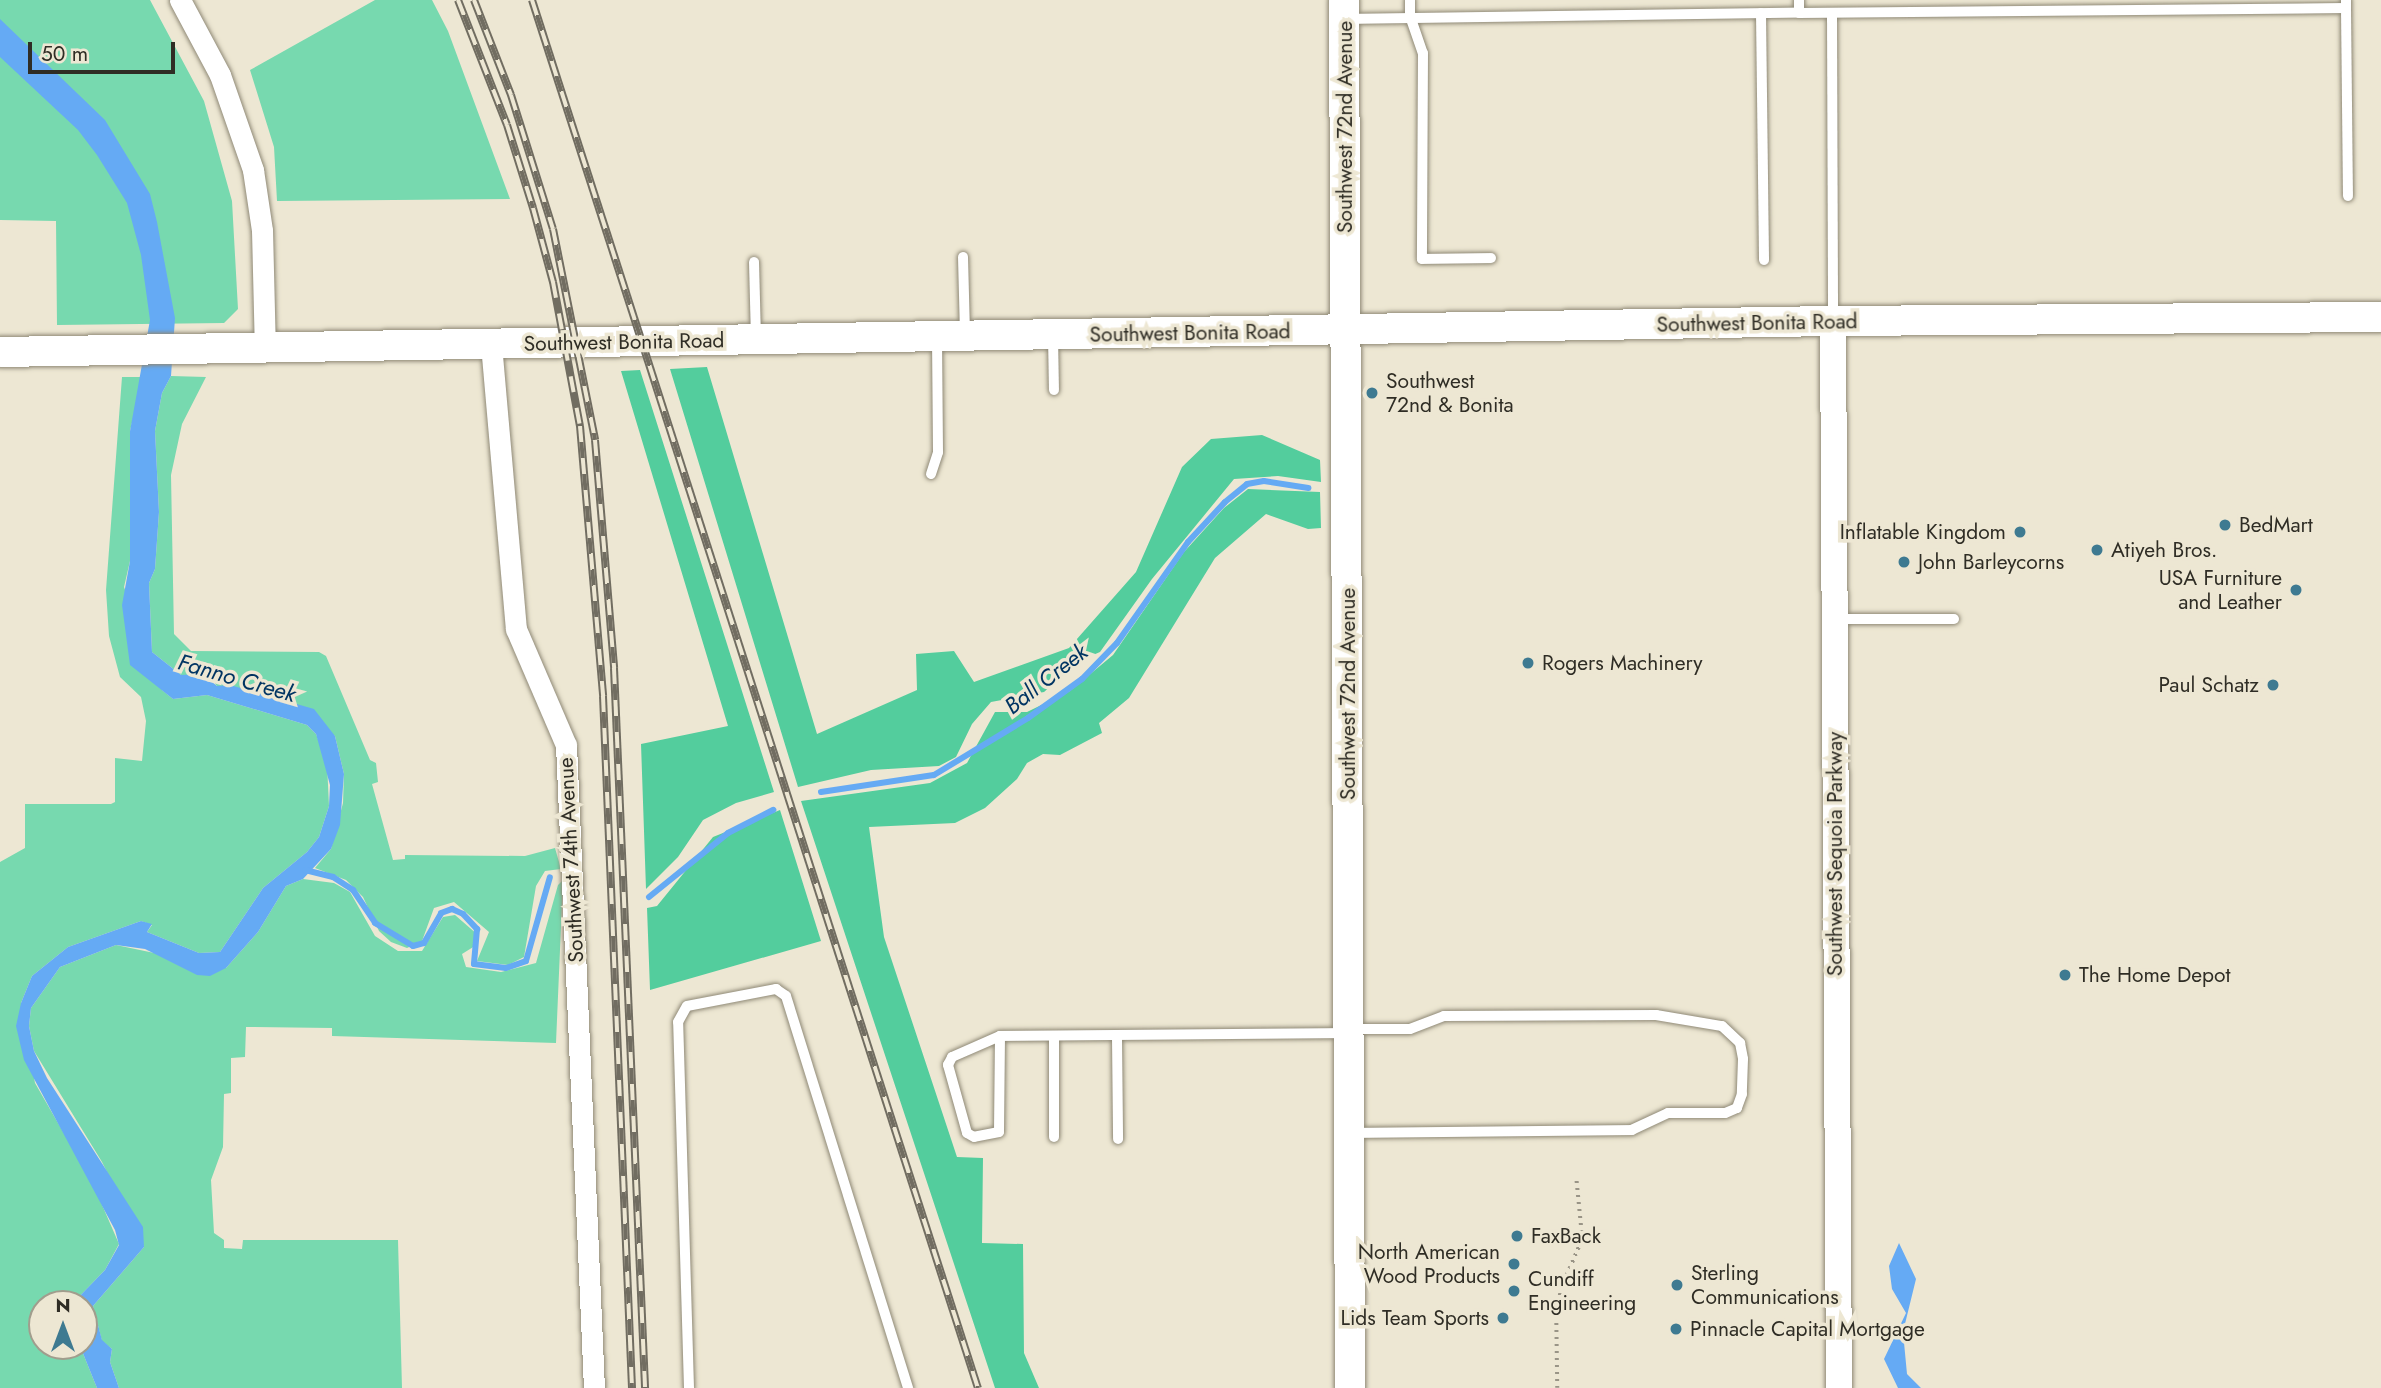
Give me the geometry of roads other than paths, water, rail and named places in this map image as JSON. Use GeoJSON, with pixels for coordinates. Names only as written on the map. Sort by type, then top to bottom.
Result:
{"type":"FeatureCollection","features":[{"type":"Feature","properties":{"kind":"main road","name":"Southwest 72nd Avenue"},"geometry":{"type":"LineString","coordinates":[[1344,10],[1349,1388]]}},
{"type":"Feature","properties":{"kind":"main road","name":"Southwest Bonita Road"},"geometry":{"type":"LineString","coordinates":[[0,352],[206,351],[1833,321],[2381,317]]}},
{"type":"Feature","properties":{"kind":"street"},"geometry":{"type":"LineString","coordinates":[[180,0],[220,75],[253,170],[262,230],[265,349]]}},
{"type":"Feature","properties":{"kind":"street","name":"Southwest Sequoia Parkway"},"geometry":{"type":"LineString","coordinates":[[1833,321],[1839,1388]]}},
{"type":"Feature","properties":{"kind":"street","name":"Southwest 74th Avenue"},"geometry":{"type":"LineString","coordinates":[[491,344],[516,629],[566,745],[594,1388]]}},
{"type":"Feature","properties":{"kind":"lane"},"geometry":{"type":"LineString","coordinates":[[1410,0],[1410,16],[1423,53],[1422,259],[1490,258]]}},
{"type":"Feature","properties":{"kind":"lane"},"geometry":{"type":"LineString","coordinates":[[1606,0],[1607,14]]}},
{"type":"Feature","properties":{"kind":"lane"},"geometry":{"type":"LineString","coordinates":[[1799,0],[1799,13]]}},
{"type":"Feature","properties":{"kind":"lane"},"geometry":{"type":"LineString","coordinates":[[1344,10],[1410,16],[1832,13],[2346,4],[2348,195]]}},
{"type":"Feature","properties":{"kind":"lane"},"geometry":{"type":"LineString","coordinates":[[1761,13],[1764,260]]}},
{"type":"Feature","properties":{"kind":"lane"},"geometry":{"type":"LineString","coordinates":[[1832,13],[1833,321]]}},
{"type":"Feature","properties":{"kind":"lane"},"geometry":{"type":"LineString","coordinates":[[931,474],[938,452],[963,257]]}},
{"type":"Feature","properties":{"kind":"lane"},"geometry":{"type":"LineString","coordinates":[[754,262],[756,339]]}},
{"type":"Feature","properties":{"kind":"lane"},"geometry":{"type":"LineString","coordinates":[[1053,335],[1054,390]]}},
{"type":"Feature","properties":{"kind":"lane"},"geometry":{"type":"LineString","coordinates":[[1835,619],[1954,619]]}},
{"type":"Feature","properties":{"kind":"lane"},"geometry":{"type":"LineString","coordinates":[[689,1388],[678,1022],[687,1006],[776,989],[786,996],[908,1388]]}},
{"type":"Feature","properties":{"kind":"lane"},"geometry":{"type":"LineString","coordinates":[[1000,1037],[999,1132],[974,1137],[967,1133],[948,1065],[952,1057],[1000,1037],[1117,1037],[1410,1029],[1444,1016],[1656,1015],[1722,1026],[1740,1043],[1742,1094],[1737,1108],[1725,1113],[1668,1113],[1632,1130],[1349,1133]]}},
{"type":"Feature","properties":{"kind":"lane"},"geometry":{"type":"LineString","coordinates":[[1054,1037],[1054,1137]]}},
{"type":"Feature","properties":{"kind":"lane"},"geometry":{"type":"LineString","coordinates":[[1117,1037],[1118,1139]]}},
{"type":"Feature","properties":{"kind":"water"},"geometry":{"type":"Polygon","coordinates":[[[0,19],[105,120],[150,194],[175,318],[171,376],[162,393],[155,431],[159,512],[155,569],[149,583],[152,652],[181,675],[203,674],[217,686],[230,685],[314,709],[335,736],[344,774],[340,825],[331,849],[303,879],[286,886],[258,932],[226,968],[210,976],[197,975],[145,949],[116,945],[60,967],[31,1008],[29,1026],[34,1051],[47,1078],[143,1227],[144,1247],[98,1300],[98,1290],[86,1290],[105,1270],[119,1245],[115,1230],[24,1060],[16,1026],[21,1003],[32,976],[68,947],[141,921],[152,924],[147,932],[199,953],[220,952],[263,888],[307,852],[319,837],[329,806],[330,785],[316,734],[307,725],[207,695],[173,699],[130,665],[122,605],[130,561],[130,431],[150,320],[141,255],[127,203],[97,155],[78,130],[0,57],[0,19]]]}},
{"type":"Feature","properties":{"kind":"water"},"geometry":{"type":"Polygon","coordinates":[[[1899,1243],[1916,1279],[1903,1332],[1907,1374],[1921,1388],[1898,1388],[1884,1359],[1906,1313],[1892,1289],[1889,1266],[1899,1243]]]}},
{"type":"Feature","properties":{"kind":"water"},"geometry":{"type":"Polygon","coordinates":[[[98,1325],[102,1340],[112,1349],[110,1362],[119,1388],[97,1388],[86,1360],[98,1360],[98,1325]]]}},
{"type":"Feature","properties":{"kind":"waterway","name":"Ball Creek"},"geometry":{"type":"LineString","coordinates":[[821,792],[934,775],[1028,718],[1082,679],[1117,643],[1188,542],[1225,502],[1247,484],[1264,481],[1308,488]]}},
{"type":"Feature","properties":{"kind":"waterway","name":"Ball Creek"},"geometry":{"type":"LineString","coordinates":[[649,897],[728,833],[773,810]]}},
{"type":"Feature","properties":{"kind":"waterway","name":"Ball Creek"},"geometry":{"type":"LineString","coordinates":[[305,870],[333,877],[353,890],[375,923],[413,946],[424,943],[441,913],[452,909],[463,914],[477,929],[474,964],[506,968],[526,961],[550,877]]}},
{"type":"Feature","properties":{"kind":"railway"},"geometry":{"type":"LineString","coordinates":[[458,0],[507,125],[533,208],[553,282],[580,426],[603,696],[632,1388]]}},
{"type":"Feature","properties":{"kind":"railway"},"geometry":{"type":"LineString","coordinates":[[474,0],[511,95],[553,229],[595,440],[614,668],[645,1388]]}},
{"type":"Feature","properties":{"kind":"railway"},"geometry":{"type":"LineString","coordinates":[[532,0],[978,1388]]}},
{"type":"Feature","properties":{"kind":"place","name":"Southwest 72nd & Bonita"},"geometry":{"type":"Point","coordinates":[1372,393]}},
{"type":"Feature","properties":{"kind":"place","name":"BedMart"},"geometry":{"type":"Point","coordinates":[2225,525]}},
{"type":"Feature","properties":{"kind":"place","name":"Inflatable Kingdom"},"geometry":{"type":"Point","coordinates":[2020,532]}},
{"type":"Feature","properties":{"kind":"place","name":"Atiyeh Bros."},"geometry":{"type":"Point","coordinates":[2097,550]}},
{"type":"Feature","properties":{"kind":"place","name":"John Barleycorns"},"geometry":{"type":"Point","coordinates":[1904,562]}},
{"type":"Feature","properties":{"kind":"place","name":"USA Furniture and Leather"},"geometry":{"type":"Point","coordinates":[2296,590]}},
{"type":"Feature","properties":{"kind":"place","name":"Rogers Machinery"},"geometry":{"type":"Point","coordinates":[1528,663]}},
{"type":"Feature","properties":{"kind":"place","name":"Paul Schatz"},"geometry":{"type":"Point","coordinates":[2273,685]}},
{"type":"Feature","properties":{"kind":"place","name":"The Home Depot"},"geometry":{"type":"Point","coordinates":[2065,975]}},
{"type":"Feature","properties":{"kind":"place","name":"FaxBack"},"geometry":{"type":"Point","coordinates":[1517,1236]}},
{"type":"Feature","properties":{"kind":"place","name":"North American Wood Products"},"geometry":{"type":"Point","coordinates":[1514,1264]}},
{"type":"Feature","properties":{"kind":"place","name":"Sterling Communications"},"geometry":{"type":"Point","coordinates":[1677,1285]}},
{"type":"Feature","properties":{"kind":"place","name":"Cundiff Engineering"},"geometry":{"type":"Point","coordinates":[1514,1291]}},
{"type":"Feature","properties":{"kind":"place","name":"Lids Team Sports"},"geometry":{"type":"Point","coordinates":[1503,1318]}},
{"type":"Feature","properties":{"kind":"place","name":"Pinnacle Capital Mortgage"},"geometry":{"type":"Point","coordinates":[1676,1329]}},
{"type":"Feature","properties":{"kind":"water label","name":"Fanno Creek"},"geometry":{"type":"Point","coordinates":[237,678]}}]}
